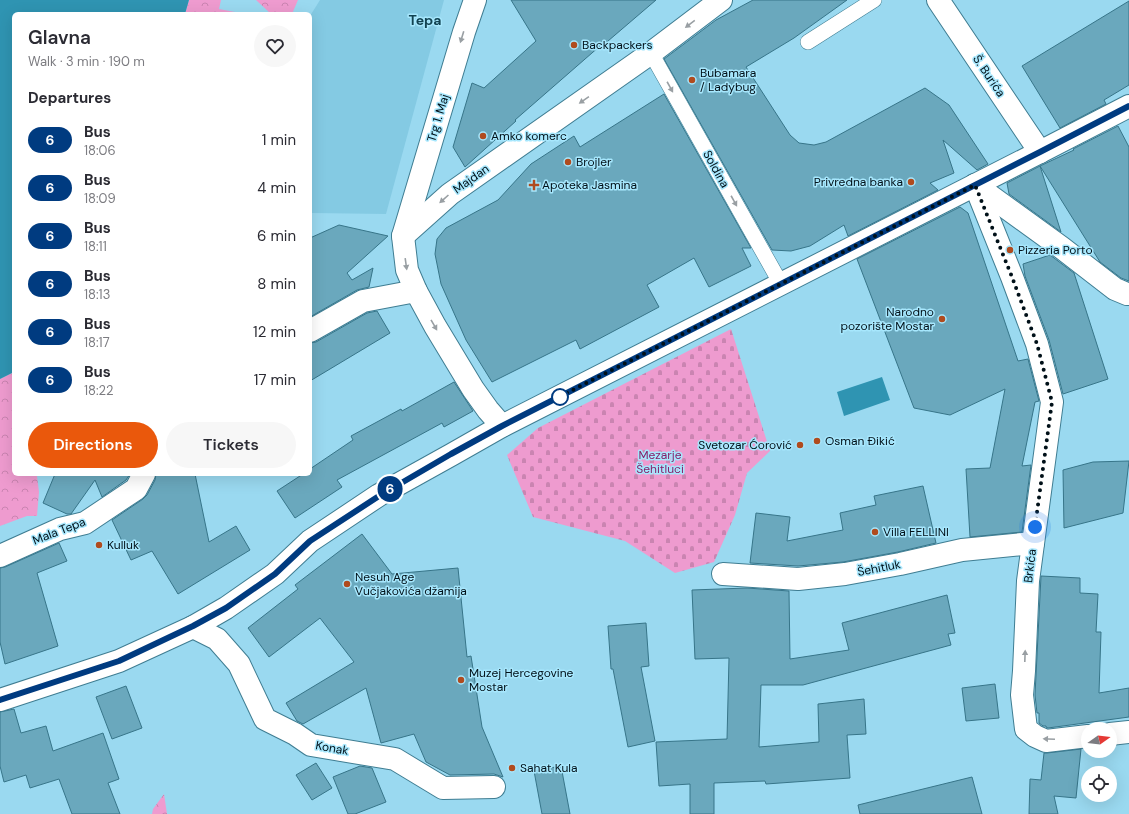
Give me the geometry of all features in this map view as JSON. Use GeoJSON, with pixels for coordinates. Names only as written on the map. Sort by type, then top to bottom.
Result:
{"type":"FeatureCollection","features":[{"type":"Feature","properties":{"kind":"street","name":"Trg 1. Maj"},"geometry":{"type":"LineString","coordinates":[[403,236],[475,0]]}},
{"type":"Feature","properties":{"kind":"street","name":"Majdan"},"geometry":{"type":"LineString","coordinates":[[403,236],[450,194],[651,53],[721,0]]}},
{"type":"Feature","properties":{"kind":"street","name":"Š. Burića"},"geometry":{"type":"LineString","coordinates":[[938,0],[1040,152]]}},
{"type":"Feature","properties":{"kind":"street"},"geometry":{"type":"LineString","coordinates":[[0,700],[119,661],[193,626],[226,608],[275,574],[310,541],[379,496],[502,426],[1129,106]]}},
{"type":"Feature","properties":{"kind":"street"},"geometry":{"type":"LineString","coordinates":[[975,185],[1062,248],[1115,289],[1129,294]]}},
{"type":"Feature","properties":{"kind":"street","name":"Brkića"},"geometry":{"type":"LineString","coordinates":[[975,185],[1037,344],[1052,402],[1028,580],[1022,695],[1026,729],[1035,736],[1046,741],[1081,737]]}},
{"type":"Feature","properties":{"kind":"street"},"geometry":{"type":"LineString","coordinates":[[403,236],[407,270],[416,291],[473,389],[502,426]]}},
{"type":"Feature","properties":{"kind":"street"},"geometry":{"type":"LineString","coordinates":[[312,331],[363,301],[416,291]]}},
{"type":"Feature","properties":{"kind":"street","name":"Mala Tepa"},"geometry":{"type":"LineString","coordinates":[[4,555],[60,529],[85,523],[136,489],[143,476]]}},
{"type":"Feature","properties":{"kind":"street","name":"Šehitluk"},"geometry":{"type":"LineString","coordinates":[[723,574],[798,579],[845,574],[900,564],[962,550],[1033,543]]}},
{"type":"Feature","properties":{"kind":"street","name":"Konak"},"geometry":{"type":"LineString","coordinates":[[193,626],[217,639],[239,664],[265,719],[295,734],[311,745],[395,759],[443,788],[494,787]]}},
{"type":"Feature","properties":{"kind":"street"},"geometry":{"type":"LineString","coordinates":[[1117,733],[1129,732]]}},
{"type":"Feature","properties":{"kind":"lane"},"geometry":{"type":"LineString","coordinates":[[808,42],[874,0]]}},
{"type":"Feature","properties":{"kind":"lane","name":"Soldina"},"geometry":{"type":"LineString","coordinates":[[651,53],[781,284]]}},
{"type":"Feature","properties":{"kind":"shaded area"},"geometry":{"type":"Polygon","coordinates":[[[0,0],[189,0],[186,12],[12,12],[12,373],[0,379],[0,0]]]}},
{"type":"Feature","properties":{"kind":"shaded area","name":"Tepa"},"geometry":{"type":"Polygon","coordinates":[[[320,0],[444,0],[386,214],[312,213],[312,13],[320,0]]]}},
{"type":"Feature","properties":{"kind":"shaded area"},"geometry":{"type":"Polygon","coordinates":[[[882,377],[890,400],[844,416],[837,392],[882,377]]]}},
{"type":"Feature","properties":{"kind":"green space"},"geometry":{"type":"Polygon","coordinates":[[[189,0],[221,0],[219,9],[235,12],[186,12],[189,0]]]}},
{"type":"Feature","properties":{"kind":"green space"},"geometry":{"type":"Polygon","coordinates":[[[256,0],[298,0],[293,12],[269,12],[256,0]]]}},
{"type":"Feature","properties":{"kind":"green space","name":"Mezarje Šehitluci"},"geometry":{"type":"Polygon","coordinates":[[[731,329],[770,451],[747,473],[735,515],[714,562],[675,573],[625,541],[533,517],[507,455],[538,428],[731,329]]]}},
{"type":"Feature","properties":{"kind":"green space"},"geometry":{"type":"Polygon","coordinates":[[[12,373],[12,476],[37,476],[39,492],[37,516],[27,516],[0,526],[0,379],[12,373]]]}},
{"type":"Feature","properties":{"kind":"green space"},"geometry":{"type":"Polygon","coordinates":[[[164,794],[167,814],[152,814],[153,809],[164,794]]]}},
{"type":"Feature","properties":{"kind":"building"},"geometry":{"type":"Polygon","coordinates":[[[511,0],[656,0],[601,47],[600,46],[515,120],[516,121],[465,167],[453,147],[472,83],[484,88],[536,41],[511,0]]]}},
{"type":"Feature","properties":{"kind":"building"},"geometry":{"type":"Polygon","coordinates":[[[753,0],[847,0],[794,38],[746,67],[790,135],[799,143],[814,145],[826,142],[925,88],[949,105],[988,164],[977,170],[943,140],[954,173],[930,183],[938,190],[848,236],[844,225],[810,246],[791,251],[772,250],[664,59],[716,20],[753,0]]]}},
{"type":"Feature","properties":{"kind":"building"},"geometry":{"type":"Polygon","coordinates":[[[1129,1],[1129,85],[1104,100],[1106,104],[1060,128],[1022,66],[1129,1]]]}},
{"type":"Feature","properties":{"kind":"building"},"geometry":{"type":"Polygon","coordinates":[[[664,94],[751,248],[742,248],[751,266],[709,287],[694,258],[647,285],[659,307],[580,349],[576,340],[492,382],[466,340],[441,284],[435,254],[437,239],[446,228],[498,200],[531,164],[574,136],[580,147],[664,94]]]}},
{"type":"Feature","properties":{"kind":"building"},"geometry":{"type":"Polygon","coordinates":[[[1118,126],[1129,147],[1129,281],[1121,278],[1100,262],[1040,166],[1074,150],[1073,149],[1118,126]]]}},
{"type":"Feature","properties":{"kind":"building"},"geometry":{"type":"Polygon","coordinates":[[[1040,166],[1061,232],[1009,194],[1007,183],[1040,166]]]}},
{"type":"Feature","properties":{"kind":"building","name":"Narodno pozorište Mostar"},"geometry":{"type":"Polygon","coordinates":[[[960,207],[968,213],[1018,361],[1028,359],[1039,401],[1035,402],[1022,466],[1031,465],[1022,532],[970,537],[966,469],[990,468],[1005,389],[950,415],[914,408],[857,259],[960,207]]]}},
{"type":"Feature","properties":{"kind":"building"},"geometry":{"type":"Polygon","coordinates":[[[339,225],[388,236],[347,273],[352,280],[373,268],[369,287],[357,290],[312,316],[312,237],[339,225]]]}},
{"type":"Feature","properties":{"kind":"building"},"geometry":{"type":"Polygon","coordinates":[[[1050,255],[1074,273],[1108,379],[1063,394],[1049,340],[1025,276],[1023,264],[1050,255]]]}},
{"type":"Feature","properties":{"kind":"building"},"geometry":{"type":"Polygon","coordinates":[[[377,311],[390,333],[312,380],[312,343],[316,342],[367,313],[377,311]]]}},
{"type":"Feature","properties":{"kind":"building"},"geometry":{"type":"Polygon","coordinates":[[[454,382],[473,411],[444,427],[442,423],[337,480],[342,487],[295,518],[277,491],[300,476],[312,476],[312,468],[353,440],[351,436],[401,409],[402,411],[454,382]]]}},
{"type":"Feature","properties":{"kind":"building"},"geometry":{"type":"Polygon","coordinates":[[[1129,461],[1123,513],[1064,528],[1063,470],[1093,462],[1129,461]]]}},
{"type":"Feature","properties":{"kind":"building"},"geometry":{"type":"Polygon","coordinates":[[[54,476],[129,476],[126,480],[102,497],[95,480],[71,514],[67,514],[43,503],[54,476]]]}},
{"type":"Feature","properties":{"kind":"building"},"geometry":{"type":"Polygon","coordinates":[[[156,476],[195,476],[209,542],[236,526],[250,550],[178,594],[152,551],[131,560],[112,520],[143,499],[147,495],[156,476]]]}},
{"type":"Feature","properties":{"kind":"building"},"geometry":{"type":"Polygon","coordinates":[[[923,486],[936,543],[898,552],[843,562],[798,566],[750,563],[756,513],[790,517],[787,541],[843,530],[840,513],[876,505],[874,496],[923,486]]]}},
{"type":"Feature","properties":{"kind":"building"},"geometry":{"type":"Polygon","coordinates":[[[362,534],[392,574],[458,568],[467,657],[471,656],[482,727],[503,777],[494,774],[450,775],[426,762],[414,734],[381,743],[366,688],[303,724],[297,721],[286,703],[354,662],[320,618],[269,657],[248,628],[298,589],[295,585],[362,534]]]}},
{"type":"Feature","properties":{"kind":"building"},"geometry":{"type":"Polygon","coordinates":[[[59,543],[67,561],[37,573],[58,646],[5,664],[0,642],[0,568],[59,543]]]}},
{"type":"Feature","properties":{"kind":"building"},"geometry":{"type":"Polygon","coordinates":[[[1041,576],[1080,578],[1080,593],[1098,594],[1096,632],[1101,632],[1099,693],[1129,688],[1129,717],[1081,722],[1081,724],[1048,728],[1039,723],[1039,713],[1037,713],[1035,695],[1041,576]]]}},
{"type":"Feature","properties":{"kind":"building"},"geometry":{"type":"Polygon","coordinates":[[[747,588],[789,591],[790,659],[849,650],[842,623],[947,595],[955,633],[948,634],[951,645],[803,685],[761,685],[759,747],[819,742],[818,704],[864,699],[866,734],[847,735],[850,778],[766,784],[765,781],[714,783],[714,814],[690,814],[690,784],[659,786],[656,742],[727,739],[729,658],[695,659],[692,590],[747,588]]]}},
{"type":"Feature","properties":{"kind":"building"},"geometry":{"type":"Polygon","coordinates":[[[646,623],[649,666],[641,667],[655,741],[628,747],[613,669],[611,669],[608,626],[646,623]]]}},
{"type":"Feature","properties":{"kind":"building"},"geometry":{"type":"Polygon","coordinates":[[[995,684],[999,718],[966,721],[962,688],[995,684]]]}},
{"type":"Feature","properties":{"kind":"building"},"geometry":{"type":"Polygon","coordinates":[[[126,686],[142,728],[112,739],[96,697],[126,686]]]}},
{"type":"Feature","properties":{"kind":"building"},"geometry":{"type":"Polygon","coordinates":[[[14,709],[21,733],[46,726],[53,751],[103,733],[119,779],[108,783],[120,814],[72,814],[59,779],[30,788],[26,775],[4,782],[0,766],[0,712],[14,709]]]}},
{"type":"Feature","properties":{"kind":"building"},"geometry":{"type":"Polygon","coordinates":[[[1081,749],[1076,798],[1054,796],[1058,814],[1029,814],[1030,779],[1041,780],[1044,753],[1081,749]]]}},
{"type":"Feature","properties":{"kind":"building"},"geometry":{"type":"Polygon","coordinates":[[[316,763],[332,788],[312,800],[296,775],[316,763]]]}},
{"type":"Feature","properties":{"kind":"building"},"geometry":{"type":"Polygon","coordinates":[[[360,766],[372,768],[386,802],[355,814],[348,814],[333,777],[360,766]]]}},
{"type":"Feature","properties":{"kind":"building"},"geometry":{"type":"Polygon","coordinates":[[[561,766],[570,814],[542,814],[534,771],[561,766]]]}},
{"type":"Feature","properties":{"kind":"building"},"geometry":{"type":"Polygon","coordinates":[[[972,777],[982,814],[860,814],[858,805],[972,777]]]}},
{"type":"Feature","properties":{"kind":"bus line","name":"6"},"geometry":{"type":"LineString","coordinates":[[0,700],[119,661],[193,626],[226,608],[275,574],[310,541],[379,496],[451,454],[502,426],[1129,106]]}},
{"type":"Feature","properties":{"kind":"place","name":"Backpackers"},"geometry":{"type":"Point","coordinates":[574,45]}},
{"type":"Feature","properties":{"kind":"place","name":"Bubamara / Ladybug"},"geometry":{"type":"Point","coordinates":[692,80]}},
{"type":"Feature","properties":{"kind":"place","name":"Amko komerc"},"geometry":{"type":"Point","coordinates":[483,136]}},
{"type":"Feature","properties":{"kind":"place","name":"Brojler"},"geometry":{"type":"Point","coordinates":[568,162]}},
{"type":"Feature","properties":{"kind":"place","name":"Privredna banka"},"geometry":{"type":"Point","coordinates":[911,182]}},
{"type":"Feature","properties":{"kind":"place","name":"Apoteka Jasmina"},"geometry":{"type":"Point","coordinates":[534,185]}},
{"type":"Feature","properties":{"kind":"place","name":"Pizzeria Porto"},"geometry":{"type":"Point","coordinates":[1010,250]}},
{"type":"Feature","properties":{"kind":"place","name":"Narodno pozorište Mostar"},"geometry":{"type":"Point","coordinates":[942,319]}},
{"type":"Feature","properties":{"kind":"place","name":"Osman Đikić"},"geometry":{"type":"Point","coordinates":[817,441]}},
{"type":"Feature","properties":{"kind":"place","name":"Svetozar Ćorović"},"geometry":{"type":"Point","coordinates":[800,445]}},
{"type":"Feature","properties":{"kind":"place","name":"Villa FELLINI"},"geometry":{"type":"Point","coordinates":[875,532]}},
{"type":"Feature","properties":{"kind":"place","name":"Kulluk"},"geometry":{"type":"Point","coordinates":[99,545]}},
{"type":"Feature","properties":{"kind":"place","name":"Nesuh Age Vučjakovića džamija"},"geometry":{"type":"Point","coordinates":[347,584]}},
{"type":"Feature","properties":{"kind":"place","name":"Muzej Hercegovine Mostar"},"geometry":{"type":"Point","coordinates":[461,680]}},
{"type":"Feature","properties":{"kind":"place","name":"Sahat Kula"},"geometry":{"type":"Point","coordinates":[512,768]}},
{"type":"Feature","properties":{"kind":"district","name":"Tepa"},"geometry":{"type":"Point","coordinates":[425,20]}},
{"type":"Feature","properties":{"kind":"route"},"geometry":{"type":"LineString","coordinates":[[560,397],[557,398],[975,185],[1037,344],[1052,402],[1035,527]]}}]}
